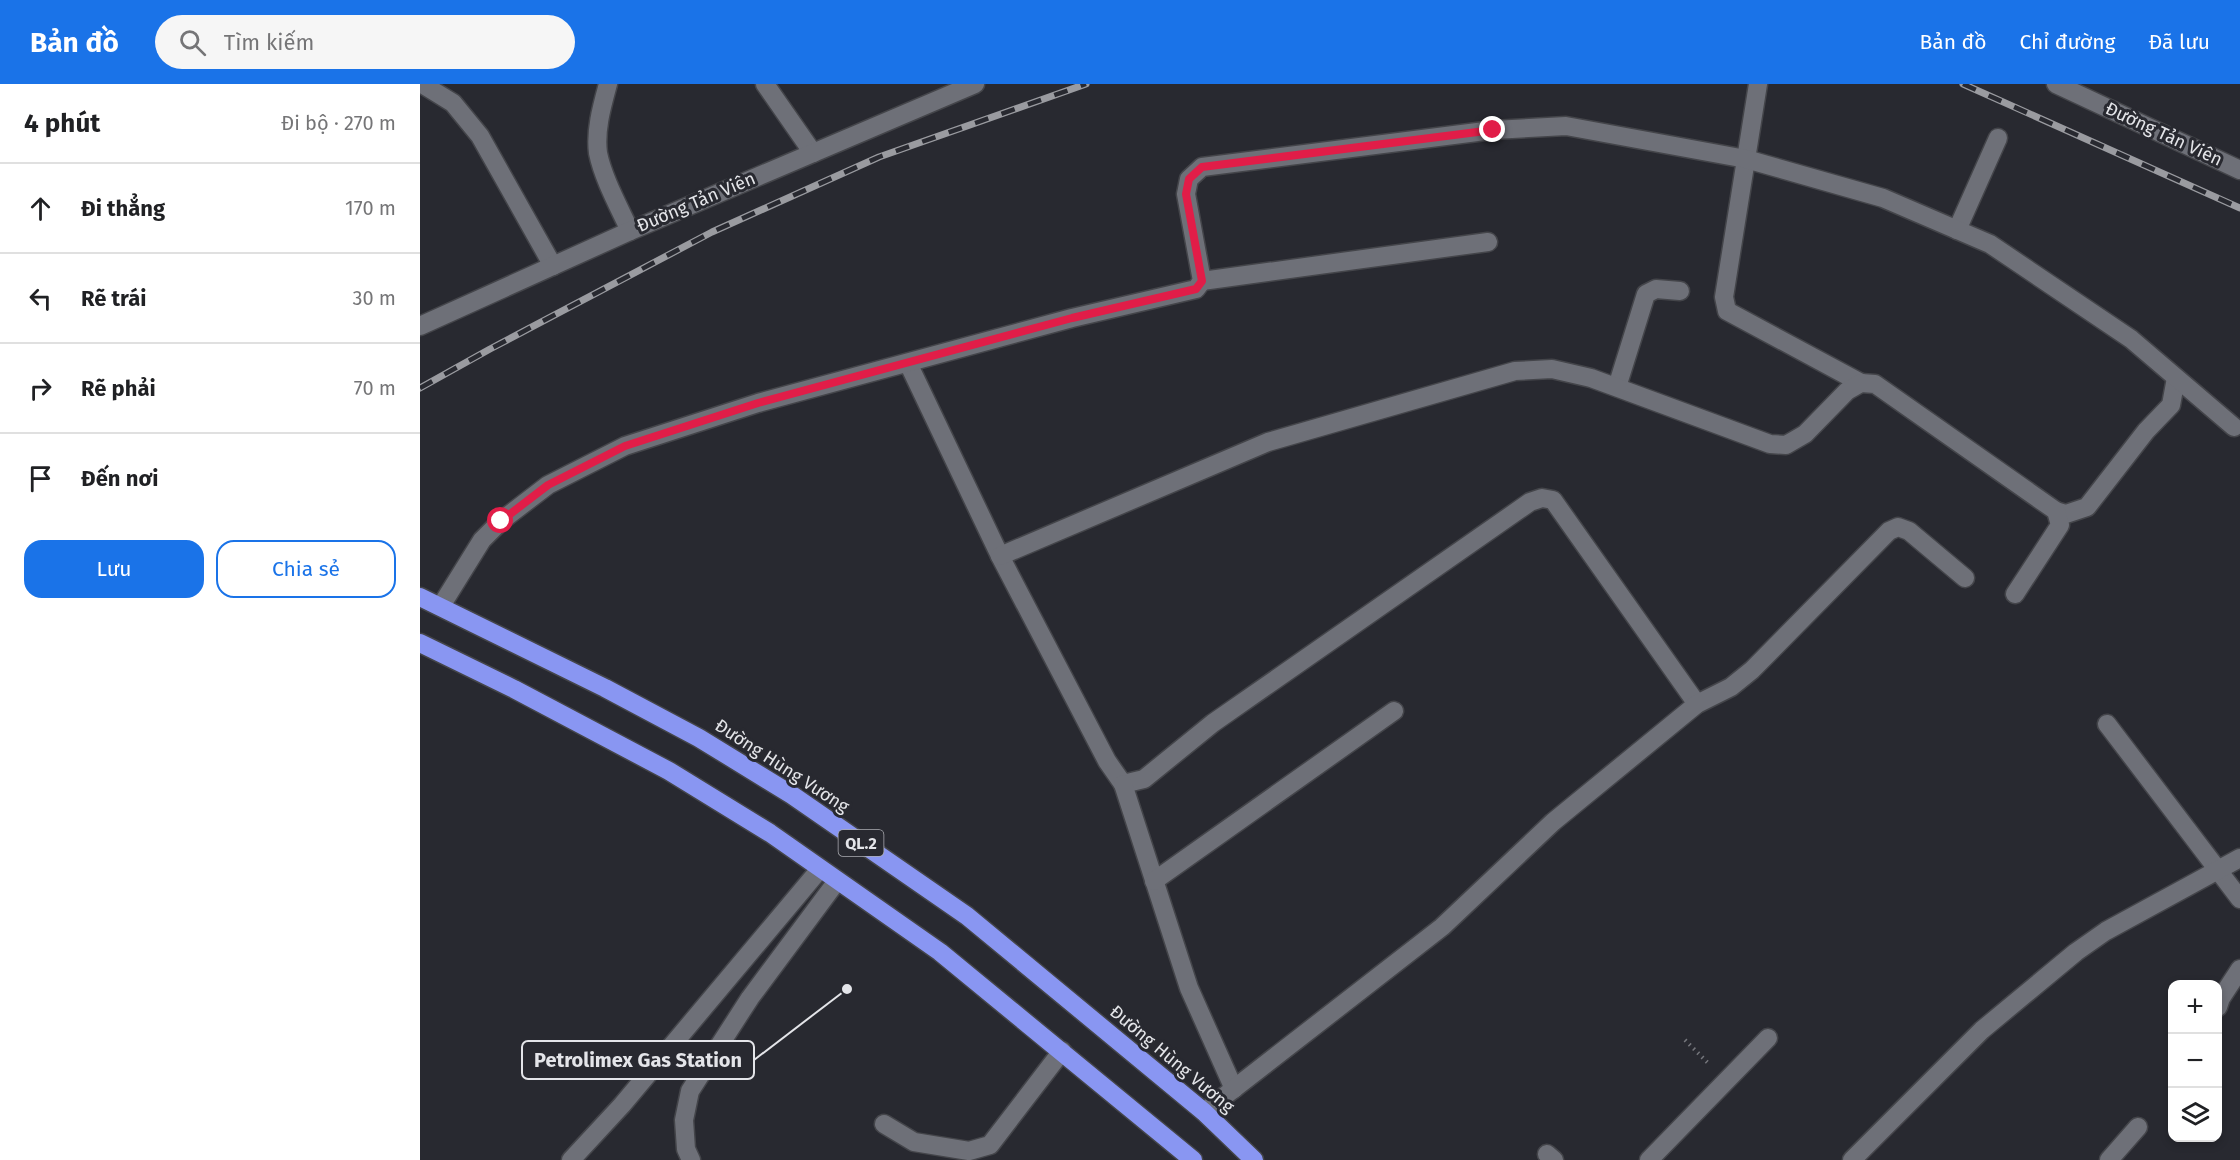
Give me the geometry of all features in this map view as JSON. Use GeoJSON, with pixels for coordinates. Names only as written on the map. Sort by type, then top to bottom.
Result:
{"type":"FeatureCollection","features":[{"type":"Feature","properties":{"kind":"highway","name":"Đường Hùng Vương"},"geometry":{"type":"LineString","coordinates":[[420,597],[605,688],[699,738],[792,795],[967,916],[1204,1112],[1254,1160]]}},
{"type":"Feature","properties":{"kind":"highway","name":"QL.2"},"geometry":{"type":"LineString","coordinates":[[420,643],[514,689],[669,771],[770,833],[940,952],[1190,1159]]}},
{"type":"Feature","properties":{"kind":"street"},"geometry":{"type":"LineString","coordinates":[[422,84],[453,103],[480,136],[553,266]]}},
{"type":"Feature","properties":{"kind":"street"},"geometry":{"type":"LineString","coordinates":[[608,84],[600,115],[598,152],[612,192],[630,231]]}},
{"type":"Feature","properties":{"kind":"street"},"geometry":{"type":"LineString","coordinates":[[765,84],[813,153]]}},
{"type":"Feature","properties":{"kind":"street","name":"Đường Tản Viên"},"geometry":{"type":"LineString","coordinates":[[420,327],[630,231],[975,84]]}},
{"type":"Feature","properties":{"kind":"street"},"geometry":{"type":"LineString","coordinates":[[1758,84],[1724,297],[1727,311],[1861,383],[1875,384],[2056,512],[2066,514],[2087,507],[2146,431],[2171,405],[2176,378]]}},
{"type":"Feature","properties":{"kind":"street","name":"Đường Tản Viên"},"geometry":{"type":"LineString","coordinates":[[2062,85],[2240,170]]}},
{"type":"Feature","properties":{"kind":"street"},"geometry":{"type":"LineString","coordinates":[[1202,281],[1186,194],[1189,179],[1202,167],[1493,130],[1566,126],[1746,159],[1882,198],[1990,244],[2131,339],[2234,427]]}},
{"type":"Feature","properties":{"kind":"street"},"geometry":{"type":"LineString","coordinates":[[1957,230],[1998,138]]}},
{"type":"Feature","properties":{"kind":"street"},"geometry":{"type":"LineString","coordinates":[[441,606],[482,540],[501,521],[548,485],[625,446],[758,403],[1072,318],[1196,289],[1202,281],[1488,242]]}},
{"type":"Feature","properties":{"kind":"street"},"geometry":{"type":"LineString","coordinates":[[1617,387],[1646,294],[1656,289],[1680,291]]}},
{"type":"Feature","properties":{"kind":"street"},"geometry":{"type":"LineString","coordinates":[[908,363],[1000,556],[1107,761],[1123,784],[1189,988],[1234,1089]]}},
{"type":"Feature","properties":{"kind":"street"},"geometry":{"type":"LineString","coordinates":[[1000,556],[1268,442],[1515,370],[1552,369],[1592,378],[1770,444],[1786,445],[1805,434],[1847,391],[1861,383]]}},
{"type":"Feature","properties":{"kind":"street"},"geometry":{"type":"LineString","coordinates":[[1123,784],[1144,779],[1213,723],[1530,502],[1542,498],[1554,500],[1697,704]]}},
{"type":"Feature","properties":{"kind":"street"},"geometry":{"type":"LineString","coordinates":[[2015,594],[2060,525],[2056,512]]}},
{"type":"Feature","properties":{"kind":"street"},"geometry":{"type":"LineString","coordinates":[[1204,1112],[1442,927],[1553,822],[1697,704],[1731,687],[1752,670],[1888,531],[1898,527],[1908,531],[1965,578]]}},
{"type":"Feature","properties":{"kind":"street"},"geometry":{"type":"LineString","coordinates":[[1154,880],[1394,711]]}},
{"type":"Feature","properties":{"kind":"street"},"geometry":{"type":"LineString","coordinates":[[2107,724],[2240,899]]}},
{"type":"Feature","properties":{"kind":"street"},"geometry":{"type":"LineString","coordinates":[[1852,1160],[1982,1030],[2076,952],[2106,932],[2240,858]]}},
{"type":"Feature","properties":{"kind":"street"},"geometry":{"type":"LineString","coordinates":[[571,1160],[622,1105],[820,869]]}},
{"type":"Feature","properties":{"kind":"street"},"geometry":{"type":"LineString","coordinates":[[691,1160],[686,1149],[684,1120],[690,1091],[750,998],[837,881]]}},
{"type":"Feature","properties":{"kind":"street"},"geometry":{"type":"LineString","coordinates":[[2222,996],[2240,969]]}},
{"type":"Feature","properties":{"kind":"street"},"geometry":{"type":"LineString","coordinates":[[1649,1160],[1768,1038]]}},
{"type":"Feature","properties":{"kind":"street"},"geometry":{"type":"LineString","coordinates":[[884,1124],[914,1142],[969,1151],[990,1145],[1062,1051]]}},
{"type":"Feature","properties":{"kind":"street"},"geometry":{"type":"LineString","coordinates":[[2109,1160],[2138,1127]]}},
{"type":"Feature","properties":{"kind":"path"},"geometry":{"type":"LineString","coordinates":[[1685,1040],[1726,1080]]}},
{"type":"Feature","properties":{"kind":"railway"},"geometry":{"type":"LineString","coordinates":[[420,388],[712,232],[879,157],[1086,84]]}},
{"type":"Feature","properties":{"kind":"railway"},"geometry":{"type":"LineString","coordinates":[[1963,84],[2240,208]]}},
{"type":"Feature","properties":{"kind":"place","name":"Petrolimex Gas Station"},"geometry":{"type":"Point","coordinates":[847,989]}},
{"type":"Feature","properties":{"kind":"route"},"geometry":{"type":"LineString","coordinates":[[501,521],[548,485],[625,446],[758,403],[1072,318],[1196,289],[1202,281],[1186,194],[1189,179],[1202,167],[1493,130]]}}]}
